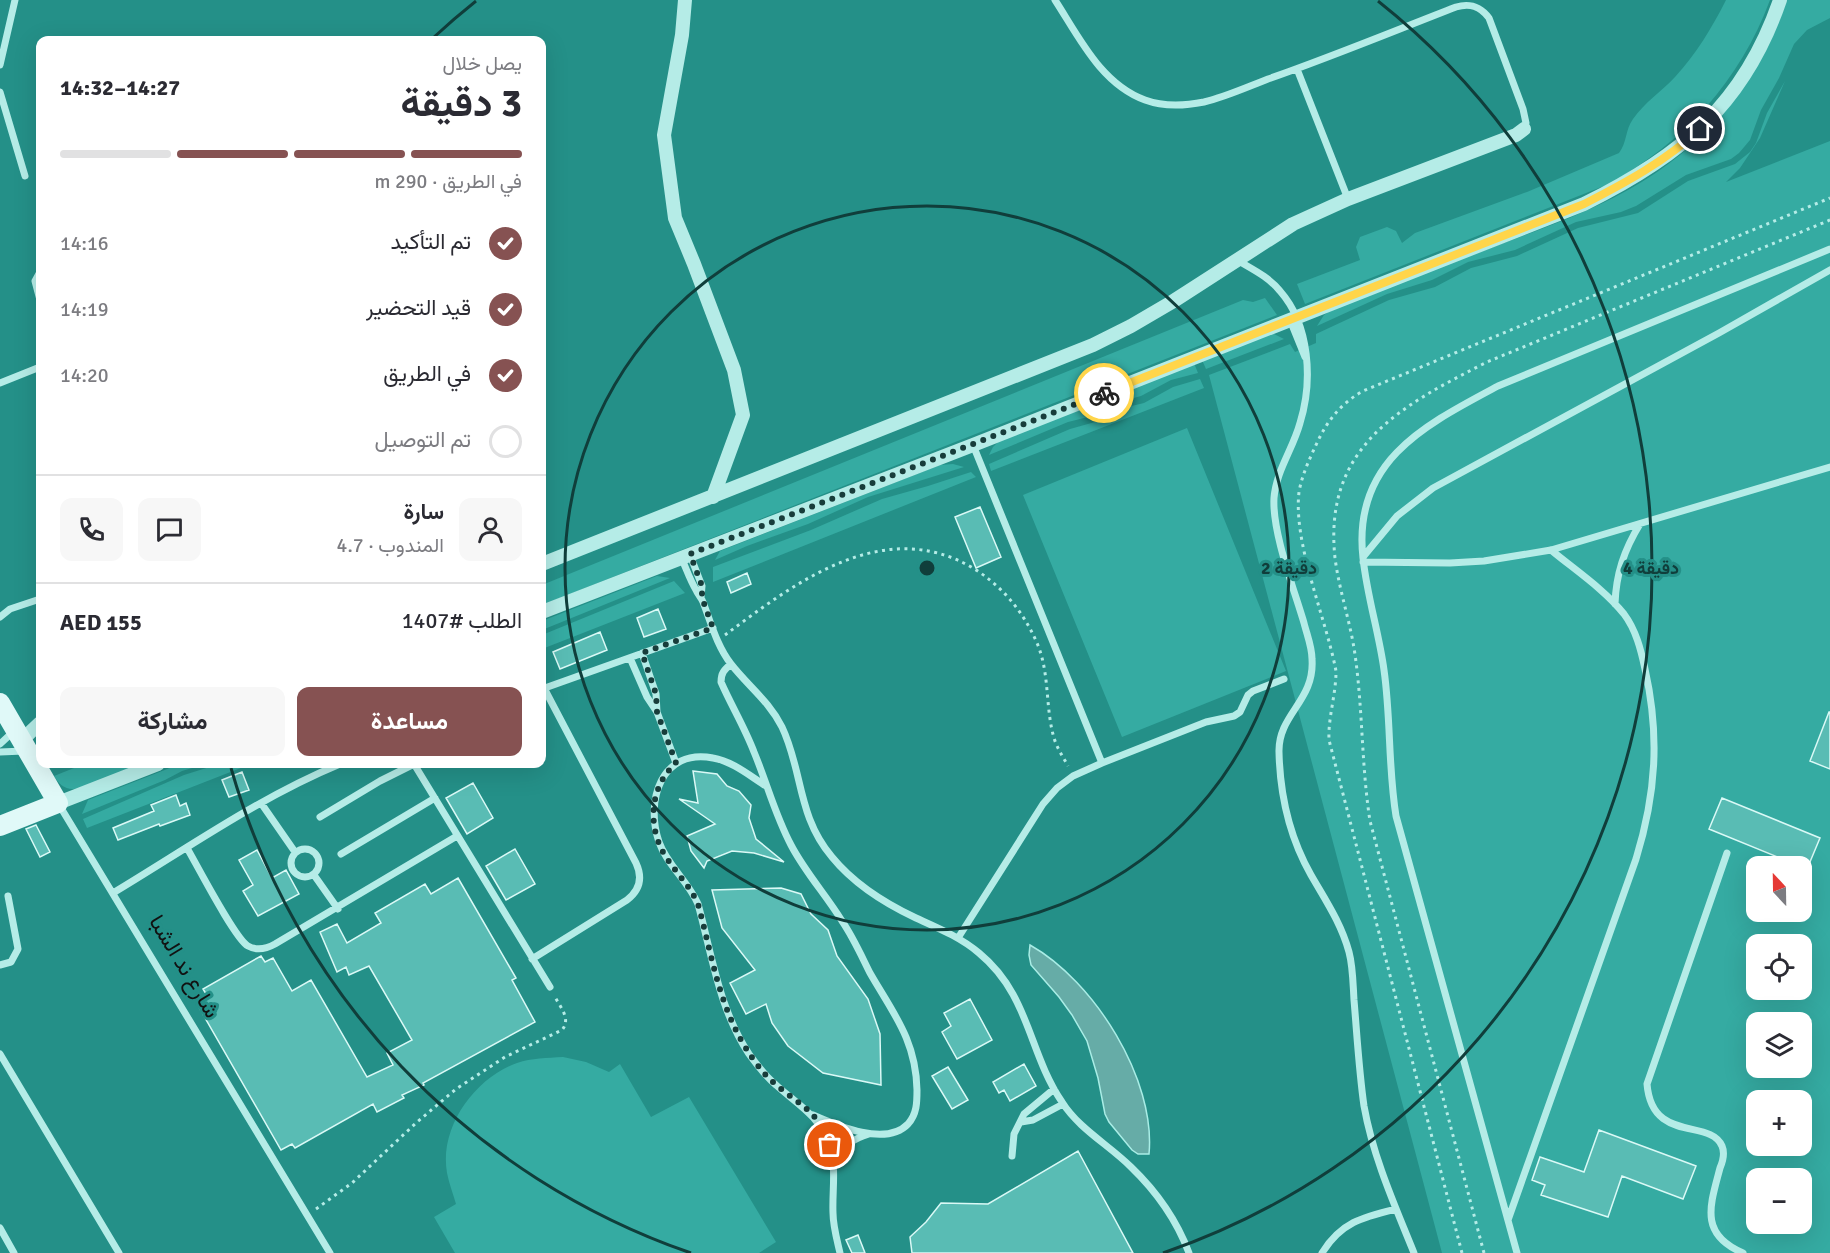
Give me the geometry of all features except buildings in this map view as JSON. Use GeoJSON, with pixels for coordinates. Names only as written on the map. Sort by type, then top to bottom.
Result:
{"type":"FeatureCollection","features":[{"type":"Feature","properties":{"kind":"street"},"geometry":{"type":"LineString","coordinates":[[685,0],[682,35],[664,135],[675,218],[734,370],[743,415],[712,497]]}},
{"type":"Feature","properties":{"kind":"street"},"geometry":{"type":"LineString","coordinates":[[546,610],[1584,204],[1654,165],[1686,142],[1713,116],[1736,87],[1756,56],[1780,0]]}},
{"type":"Feature","properties":{"kind":"street"},"geometry":{"type":"LineString","coordinates":[[546,562],[1093,345],[1172,302],[1293,224],[1348,199],[1516,135],[1524,129]]}},
{"type":"Feature","properties":{"kind":"street","name":"شارع ند الشبا"},"geometry":{"type":"LineString","coordinates":[[0,703],[36,764]]}},
{"type":"Feature","properties":{"kind":"street"},"geometry":{"type":"LineString","coordinates":[[22,740],[36,727]]}},
{"type":"Feature","properties":{"kind":"street","name":"شارع ند الشبا"},"geometry":{"type":"LineString","coordinates":[[38,768],[58,803]]}},
{"type":"Feature","properties":{"kind":"street"},"geometry":{"type":"LineString","coordinates":[[0,826],[148,768]]}},
{"type":"Feature","properties":{"kind":"lane"},"geometry":{"type":"LineString","coordinates":[[0,65],[15,0]]}},
{"type":"Feature","properties":{"kind":"lane"},"geometry":{"type":"LineString","coordinates":[[1055,0],[1092,58],[1108,76],[1125,90],[1144,100],[1169,106],[1204,102],[1298,69],[1456,7],[1471,5],[1478,7],[1489,18],[1523,109],[1526,123],[1524,129]]}},
{"type":"Feature","properties":{"kind":"lane"},"geometry":{"type":"LineString","coordinates":[[1298,69],[1348,199]]}},
{"type":"Feature","properties":{"kind":"lane"},"geometry":{"type":"LineString","coordinates":[[0,92],[25,176]]}},
{"type":"Feature","properties":{"kind":"lane"},"geometry":{"type":"LineString","coordinates":[[1517,1253],[1396,816],[1391,786],[1384,671],[1363,559],[1361,528],[1366,500],[1378,474],[1396,451],[1418,432],[1498,387],[1830,249]]}},
{"type":"Feature","properties":{"kind":"lane"},"geometry":{"type":"LineString","coordinates":[[1237,260],[1271,281],[1281,291],[1293,318],[1306,359],[1307,390],[1301,422],[1281,467],[1274,500],[1278,533],[1310,645],[1312,672],[1304,697],[1282,729],[1279,752],[1281,774],[1289,822],[1298,849],[1334,913],[1349,955],[1364,1105],[1377,1159],[1414,1253]]}},
{"type":"Feature","properties":{"kind":"lane"},"geometry":{"type":"LineString","coordinates":[[1363,559],[1397,516],[1433,488],[1830,270]]}},
{"type":"Feature","properties":{"kind":"lane"},"geometry":{"type":"LineString","coordinates":[[0,384],[36,369]]}},
{"type":"Feature","properties":{"kind":"lane"},"geometry":{"type":"LineString","coordinates":[[973,445],[1102,763]]}},
{"type":"Feature","properties":{"kind":"lane"},"geometry":{"type":"LineString","coordinates":[[1363,559],[1450,563],[1484,561],[1551,550],[1830,467]]}},
{"type":"Feature","properties":{"kind":"lane"},"geometry":{"type":"LineString","coordinates":[[1615,604],[1619,570],[1631,538],[1640,524]]}},
{"type":"Feature","properties":{"kind":"lane"},"geometry":{"type":"LineString","coordinates":[[1508,1220],[1636,860],[1646,826],[1655,757],[1654,722],[1649,687],[1638,640],[1628,621],[1615,604],[1551,550]]}},
{"type":"Feature","properties":{"kind":"lane"},"geometry":{"type":"LineString","coordinates":[[686,555],[695,589],[702,598],[718,640],[731,664],[762,696],[783,728],[806,813],[816,835],[831,856],[848,875],[869,892],[892,906],[958,938],[997,970],[1012,990],[1054,1089],[1063,1104],[1089,1132],[1131,1167],[1154,1192],[1173,1220],[1189,1253]]}},
{"type":"Feature","properties":{"kind":"lane"},"geometry":{"type":"LineString","coordinates":[[0,617],[10,609],[36,600]]}},
{"type":"Feature","properties":{"kind":"lane"},"geometry":{"type":"LineString","coordinates":[[546,688],[713,628]]}},
{"type":"Feature","properties":{"kind":"lane"},"geometry":{"type":"LineString","coordinates":[[642,653],[656,694],[657,712]]}},
{"type":"Feature","properties":{"kind":"lane"},"geometry":{"type":"LineString","coordinates":[[630,658],[647,697],[657,712],[676,763]]}},
{"type":"Feature","properties":{"kind":"lane"},"geometry":{"type":"LineString","coordinates":[[731,664],[721,675],[721,682],[750,741],[766,786],[792,846],[815,884],[841,919],[871,975],[900,1022],[908,1042],[916,1083],[915,1113],[909,1122],[893,1133],[859,1137],[849,1143],[833,1162]]}},
{"type":"Feature","properties":{"kind":"lane"},"geometry":{"type":"LineString","coordinates":[[958,938],[1043,804],[1057,788],[1073,776],[1102,763],[1206,722],[1234,716],[1243,707],[1248,695],[1284,678]]}},
{"type":"Feature","properties":{"kind":"lane"},"geometry":{"type":"LineString","coordinates":[[532,959],[634,895],[640,879],[636,862],[546,695]]}},
{"type":"Feature","properties":{"kind":"lane"},"geometry":{"type":"LineString","coordinates":[[0,744],[22,740]]}},
{"type":"Feature","properties":{"kind":"lane"},"geometry":{"type":"LineString","coordinates":[[0,752],[22,740]]}},
{"type":"Feature","properties":{"kind":"lane"},"geometry":{"type":"LineString","coordinates":[[766,786],[717,758],[703,756],[689,758],[676,763],[665,772],[659,784],[654,799],[655,828],[665,856],[692,891],[698,904],[723,1003],[739,1038],[761,1070],[812,1115],[826,1137],[833,1162],[833,1214],[840,1253]]}},
{"type":"Feature","properties":{"kind":"lane"},"geometry":{"type":"LineString","coordinates":[[113,893],[261,802],[331,768]]}},
{"type":"Feature","properties":{"kind":"lane"},"geometry":{"type":"LineString","coordinates":[[320,817],[406,768]]}},
{"type":"Feature","properties":{"kind":"lane"},"geometry":{"type":"LineString","coordinates":[[416,768],[550,987]]}},
{"type":"Feature","properties":{"kind":"lane"},"geometry":{"type":"LineString","coordinates":[[341,854],[435,798]]}},
{"type":"Feature","properties":{"kind":"lane"},"geometry":{"type":"LineString","coordinates":[[261,802],[295,852]]}},
{"type":"Feature","properties":{"kind":"lane","name":"شارع ند الشبا"},"geometry":{"type":"LineString","coordinates":[[58,803],[330,1253]]}},
{"type":"Feature","properties":{"kind":"lane"},"geometry":{"type":"LineString","coordinates":[[187,848],[237,935],[250,947],[267,948],[338,909],[457,836]]}},
{"type":"Feature","properties":{"kind":"lane"},"geometry":{"type":"LineString","coordinates":[[308,848],[319,856],[320,863],[315,874],[302,877],[297,875],[291,864],[295,852],[308,848]]}},
{"type":"Feature","properties":{"kind":"lane"},"geometry":{"type":"LineString","coordinates":[[1727,853],[1647,1084],[1652,1106],[1667,1122],[1711,1135],[1721,1143],[1724,1154],[1710,1207],[1710,1217],[1718,1236],[1725,1244],[1743,1253]]}},
{"type":"Feature","properties":{"kind":"lane"},"geometry":{"type":"LineString","coordinates":[[315,874],[338,909]]}},
{"type":"Feature","properties":{"kind":"lane"},"geometry":{"type":"LineString","coordinates":[[0,965],[11,962],[18,949],[8,896]]}},
{"type":"Feature","properties":{"kind":"lane"},"geometry":{"type":"LineString","coordinates":[[0,1054],[119,1253]]}},
{"type":"Feature","properties":{"kind":"lane"},"geometry":{"type":"LineString","coordinates":[[1012,1156],[1012,1141],[1026,1110],[1054,1089]]}},
{"type":"Feature","properties":{"kind":"lane"},"geometry":{"type":"LineString","coordinates":[[1021,1122],[1033,1120],[1063,1104]]}},
{"type":"Feature","properties":{"kind":"lane"},"geometry":{"type":"LineString","coordinates":[[812,1115],[871,1134]]}},
{"type":"Feature","properties":{"kind":"lane"},"geometry":{"type":"LineString","coordinates":[[1322,1253],[1343,1228],[1359,1218],[1396,1209]]}},
{"type":"Feature","properties":{"kind":"lane"},"geometry":{"type":"LineString","coordinates":[[0,1228],[14,1253]]}},
{"type":"Feature","properties":{"kind":"path"},"geometry":{"type":"LineString","coordinates":[[1462,1253],[1329,740],[1328,728],[1336,687],[1336,671],[1299,524],[1299,492],[1302,477],[1329,419],[1350,398],[1363,391],[1830,198]]}},
{"type":"Feature","properties":{"kind":"path"},"geometry":{"type":"LineString","coordinates":[[1484,1253],[1370,821],[1365,789],[1354,646],[1336,559],[1334,526],[1340,492],[1354,459],[1376,432],[1401,410],[1444,384],[1487,362],[1830,220]]}},
{"type":"Feature","properties":{"kind":"path"},"geometry":{"type":"LineString","coordinates":[[718,640],[793,586],[831,566],[856,558],[907,548],[935,553],[962,562],[987,577],[1009,597],[1026,620],[1038,645],[1045,673],[1053,736],[1073,776]]}},
{"type":"Feature","properties":{"kind":"path"},"geometry":{"type":"LineString","coordinates":[[307,1214],[352,1183],[456,1089],[505,1057],[562,1030],[567,1019],[550,987]]}},
{"type":"Feature","properties":{"kind":"shaded area"},"geometry":{"type":"Polygon","coordinates":[[[1726,0],[1770,0],[1758,29],[1726,83],[1685,129],[1662,149],[1609,184],[1305,304],[1297,284],[1360,260],[1356,247],[1360,237],[1387,227],[1396,231],[1402,243],[1415,233],[1527,192],[1619,153],[1633,119],[1690,59],[1726,0]]]}},
{"type":"Feature","properties":{"kind":"shaded area"},"geometry":{"type":"Polygon","coordinates":[[[1787,0],[1830,0],[1830,18],[1807,30],[1794,44],[1761,110],[1750,140],[1731,159],[1686,175],[1636,206],[1621,212],[1576,222],[1515,250],[1468,262],[1432,280],[1387,294],[1317,326],[1324,315],[1334,308],[1544,228],[1615,197],[1645,180],[1698,140],[1721,116],[1759,62],[1775,32],[1787,0]]]}},
{"type":"Feature","properties":{"kind":"shaded area"},"geometry":{"type":"Polygon","coordinates":[[[1785,81],[1760,138],[1740,168],[1726,182],[1830,141],[1830,1253],[1442,1253],[1209,375],[1290,344],[1295,352],[1316,343],[1316,334],[1389,300],[1435,287],[1471,268],[1517,256],[1578,228],[1638,213],[1688,181],[1735,164],[1750,152],[1756,143],[1767,113],[1785,81]]]}},
{"type":"Feature","properties":{"kind":"shaded area"},"geometry":{"type":"Polygon","coordinates":[[[1265,298],[1277,315],[546,603],[546,583],[1243,300],[1253,302],[1265,298]]]}},
{"type":"Feature","properties":{"kind":"shaded area"},"geometry":{"type":"Polygon","coordinates":[[[1270,332],[1284,339],[1206,369],[1202,360],[1270,332]]]}},
{"type":"Feature","properties":{"kind":"shaded area"},"geometry":{"type":"Polygon","coordinates":[[[1194,363],[1198,373],[1171,380],[1141,396],[1116,403],[1092,416],[1068,422],[989,455],[999,441],[1194,363]]]}},
{"type":"Feature","properties":{"kind":"shaded area"},"geometry":{"type":"Polygon","coordinates":[[[1200,379],[1204,388],[991,471],[989,464],[1070,429],[1095,422],[1119,409],[1144,403],[1173,387],[1200,379]]]}},
{"type":"Feature","properties":{"kind":"shaded area"},"geometry":{"type":"Polygon","coordinates":[[[1187,428],[1286,671],[1122,737],[1023,495],[1187,428]]]}},
{"type":"Feature","properties":{"kind":"shaded area"},"geometry":{"type":"Polygon","coordinates":[[[953,464],[964,467],[868,497],[808,524],[715,560],[720,551],[940,465],[953,464]]]}},
{"type":"Feature","properties":{"kind":"shaded area"},"geometry":{"type":"Polygon","coordinates":[[[971,472],[976,477],[713,582],[713,567],[811,530],[882,499],[971,472]]]}},
{"type":"Feature","properties":{"kind":"shaded area"},"geometry":{"type":"Polygon","coordinates":[[[657,576],[670,578],[546,628],[546,619],[657,576]]]}},
{"type":"Feature","properties":{"kind":"shaded area"},"geometry":{"type":"Polygon","coordinates":[[[674,581],[685,593],[546,647],[546,633],[674,581]]]}},
{"type":"Feature","properties":{"kind":"shaded area"},"geometry":{"type":"Polygon","coordinates":[[[74,768],[131,768],[73,789],[62,785],[54,776],[74,768]]]}},
{"type":"Feature","properties":{"kind":"shaded area"},"geometry":{"type":"Polygon","coordinates":[[[170,768],[192,768],[82,814],[88,800],[170,768]]]}},
{"type":"Feature","properties":{"kind":"shaded area"},"geometry":{"type":"Polygon","coordinates":[[[206,768],[241,768],[87,828],[83,819],[184,775],[206,768]]]}},
{"type":"Feature","properties":{"kind":"shaded area"},"geometry":{"type":"Polygon","coordinates":[[[1030,945],[1054,961],[1077,982],[1098,1007],[1116,1035],[1131,1064],[1142,1095],[1149,1125],[1149,1154],[1138,1154],[1132,1150],[1109,1122],[1087,1041],[1059,997],[1031,965],[1030,945]]]}},
{"type":"Feature","properties":{"kind":"shaded area"},"geometry":{"type":"Polygon","coordinates":[[[563,1057],[586,1062],[609,1072],[620,1064],[651,1117],[689,1097],[776,1242],[759,1253],[455,1253],[434,1217],[456,1204],[447,1173],[446,1156],[449,1139],[463,1106],[487,1080],[502,1070],[528,1060],[563,1057]]]}},
{"type":"Feature","properties":{"kind":"way so far"},"geometry":{"type":"LineString","coordinates":[[830,1145],[823,1129],[812,1115],[761,1070],[739,1038],[723,1003],[698,904],[692,891],[665,856],[659,843],[653,814],[654,799],[665,772],[676,763],[657,712],[658,700],[642,653],[713,628],[702,598],[702,586],[690,554],[1104,393]]}},
{"type":"Feature","properties":{"kind":"route"},"geometry":{"type":"LineString","coordinates":[[1104,393],[1584,204],[1654,165],[1700,129]]}}]}
